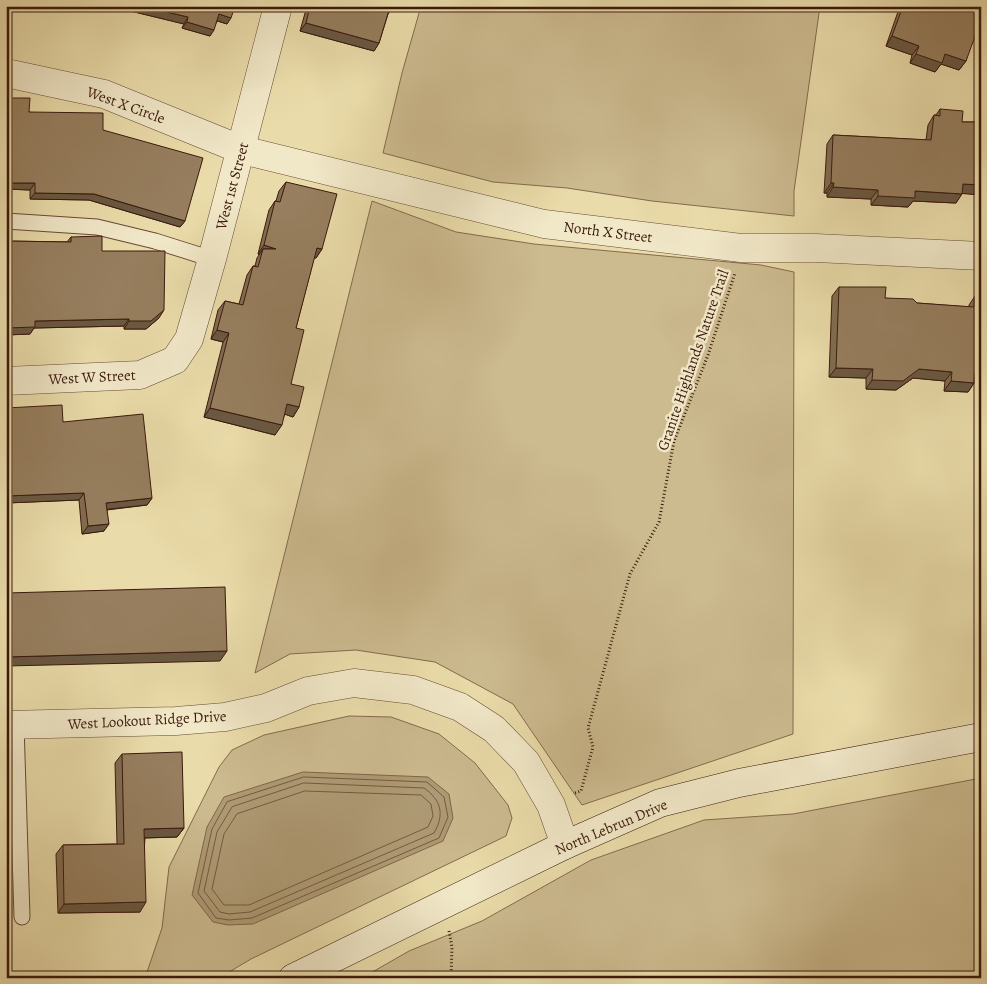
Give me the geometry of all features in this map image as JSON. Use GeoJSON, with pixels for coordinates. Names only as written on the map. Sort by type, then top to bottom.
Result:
{"type":"FeatureCollection","features":[{"type":"Feature","properties":{"kind":"street","name":"West 1st Street"},"geometry":{"type":"LineString","coordinates":[[175,360],[189,339],[242,150],[278,6]]}},
{"type":"Feature","properties":{"kind":"street","name":"West X Circle"},"geometry":{"type":"LineString","coordinates":[[6,73],[104,94],[242,150]]}},
{"type":"Feature","properties":{"kind":"street","name":"North X Street"},"geometry":{"type":"LineString","coordinates":[[242,150],[544,224],[741,248],[816,248],[981,256]]}},
{"type":"Feature","properties":{"kind":"street","name":"West W Street"},"geometry":{"type":"LineString","coordinates":[[6,381],[140,376],[175,360]]}},
{"type":"Feature","properties":{"kind":"street","name":"West Lookout Ridge Drive"},"geometry":{"type":"LineString","coordinates":[[11,724],[176,721],[225,717],[266,708],[308,691],[354,683],[413,690],[460,707],[494,729],[526,762],[551,805],[565,845]]}},
{"type":"Feature","properties":{"kind":"street","name":"North Lebrun Drive"},"geometry":{"type":"LineString","coordinates":[[293,978],[565,845],[660,803],[738,783],[981,737]]}},
{"type":"Feature","properties":{"kind":"lane"},"geometry":{"type":"LineString","coordinates":[[6,221],[97,227],[155,241],[212,259]]}},
{"type":"Feature","properties":{"kind":"lane"},"geometry":{"type":"LineString","coordinates":[[11,724],[22,916]]}},
{"type":"Feature","properties":{"kind":"path","name":"Granite Highlands Nature Trail"},"geometry":{"type":"LineString","coordinates":[[551,805],[581,791],[594,747],[588,728],[630,574],[658,522],[674,441],[708,355],[731,287],[741,248]]}},
{"type":"Feature","properties":{"kind":"path"},"geometry":{"type":"LineString","coordinates":[[445,904],[452,947],[451,978]]}},
{"type":"Feature","properties":{"kind":"shaded area"},"geometry":{"type":"Polygon","coordinates":[[[421,6],[820,6],[794,191],[794,216],[652,201],[567,188],[493,182],[383,153],[402,73],[421,6]]]}},
{"type":"Feature","properties":{"kind":"shaded area"},"geometry":{"type":"Polygon","coordinates":[[[372,201],[456,232],[534,244],[761,265],[794,272],[793,734],[582,805],[513,704],[435,662],[356,650],[290,654],[255,673],[372,201]]]}},
{"type":"Feature","properties":{"kind":"shaded area"},"geometry":{"type":"Polygon","coordinates":[[[349,716],[391,717],[439,734],[475,763],[508,805],[512,818],[506,836],[251,959],[219,978],[145,978],[162,928],[169,867],[219,767],[232,750],[264,735],[349,716]]]}},
{"type":"Feature","properties":{"kind":"shaded area"},"geometry":{"type":"Polygon","coordinates":[[[981,778],[981,978],[362,978],[409,951],[482,921],[591,860],[704,820],[793,814],[981,778]]]}},
{"type":"Feature","properties":{"kind":"water"},"geometry":{"type":"Polygon","coordinates":[[[303,772],[428,777],[449,794],[453,818],[443,841],[253,924],[228,925],[213,922],[192,895],[207,827],[224,797],[303,772]]]}},
{"type":"Feature","properties":{"kind":"building"},"geometry":{"type":"Polygon","coordinates":[[[141,6],[235,6],[231,18],[219,14],[214,30],[187,22],[188,17],[141,6]]]}},
{"type":"Feature","properties":{"kind":"building"},"geometry":{"type":"Polygon","coordinates":[[[310,6],[393,6],[389,10],[379,43],[306,23],[310,6]]]}},
{"type":"Feature","properties":{"kind":"building"},"geometry":{"type":"Polygon","coordinates":[[[903,6],[981,6],[981,20],[966,61],[945,54],[942,63],[916,54],[919,46],[892,36],[903,6]]]}},
{"type":"Feature","properties":{"kind":"building"},"geometry":{"type":"Polygon","coordinates":[[[6,98],[30,98],[29,112],[103,113],[103,130],[203,158],[185,221],[94,194],[35,193],[35,183],[8,183],[8,177],[6,177],[6,98]]]}},
{"type":"Feature","properties":{"kind":"building"},"geometry":{"type":"Polygon","coordinates":[[[940,109],[963,111],[962,122],[981,122],[981,185],[963,184],[962,194],[915,191],[915,198],[878,196],[878,190],[833,187],[834,183],[831,183],[833,135],[931,140],[934,115],[940,116],[940,109]]]}},
{"type":"Feature","properties":{"kind":"building"},"geometry":{"type":"Polygon","coordinates":[[[286,182],[337,194],[322,249],[317,248],[296,328],[304,330],[291,384],[304,387],[299,407],[287,404],[282,425],[210,408],[229,333],[217,330],[225,301],[243,305],[253,266],[258,267],[263,249],[276,249],[264,245],[275,201],[280,202],[286,182]]]}},
{"type":"Feature","properties":{"kind":"building"},"geometry":{"type":"Polygon","coordinates":[[[102,236],[102,251],[165,251],[164,310],[151,321],[129,321],[129,319],[35,321],[35,327],[6,328],[6,241],[71,242],[71,237],[102,236]]]}},
{"type":"Feature","properties":{"kind":"building"},"geometry":{"type":"Polygon","coordinates":[[[839,287],[886,287],[885,298],[913,299],[917,303],[974,307],[975,296],[981,296],[981,373],[975,373],[974,383],[951,381],[952,372],[919,369],[903,381],[872,380],[873,369],[836,368],[839,287]]]}},
{"type":"Feature","properties":{"kind":"building"},"geometry":{"type":"Polygon","coordinates":[[[62,405],[63,422],[143,414],[152,498],[106,503],[109,524],[88,526],[84,493],[6,496],[6,408],[62,405]]]}},
{"type":"Feature","properties":{"kind":"building"},"geometry":{"type":"Polygon","coordinates":[[[225,587],[227,651],[6,657],[6,593],[225,587]]]}},
{"type":"Feature","properties":{"kind":"building"},"geometry":{"type":"Polygon","coordinates":[[[182,752],[184,828],[144,829],[146,902],[64,904],[63,845],[124,844],[122,754],[182,752]]]}}]}
